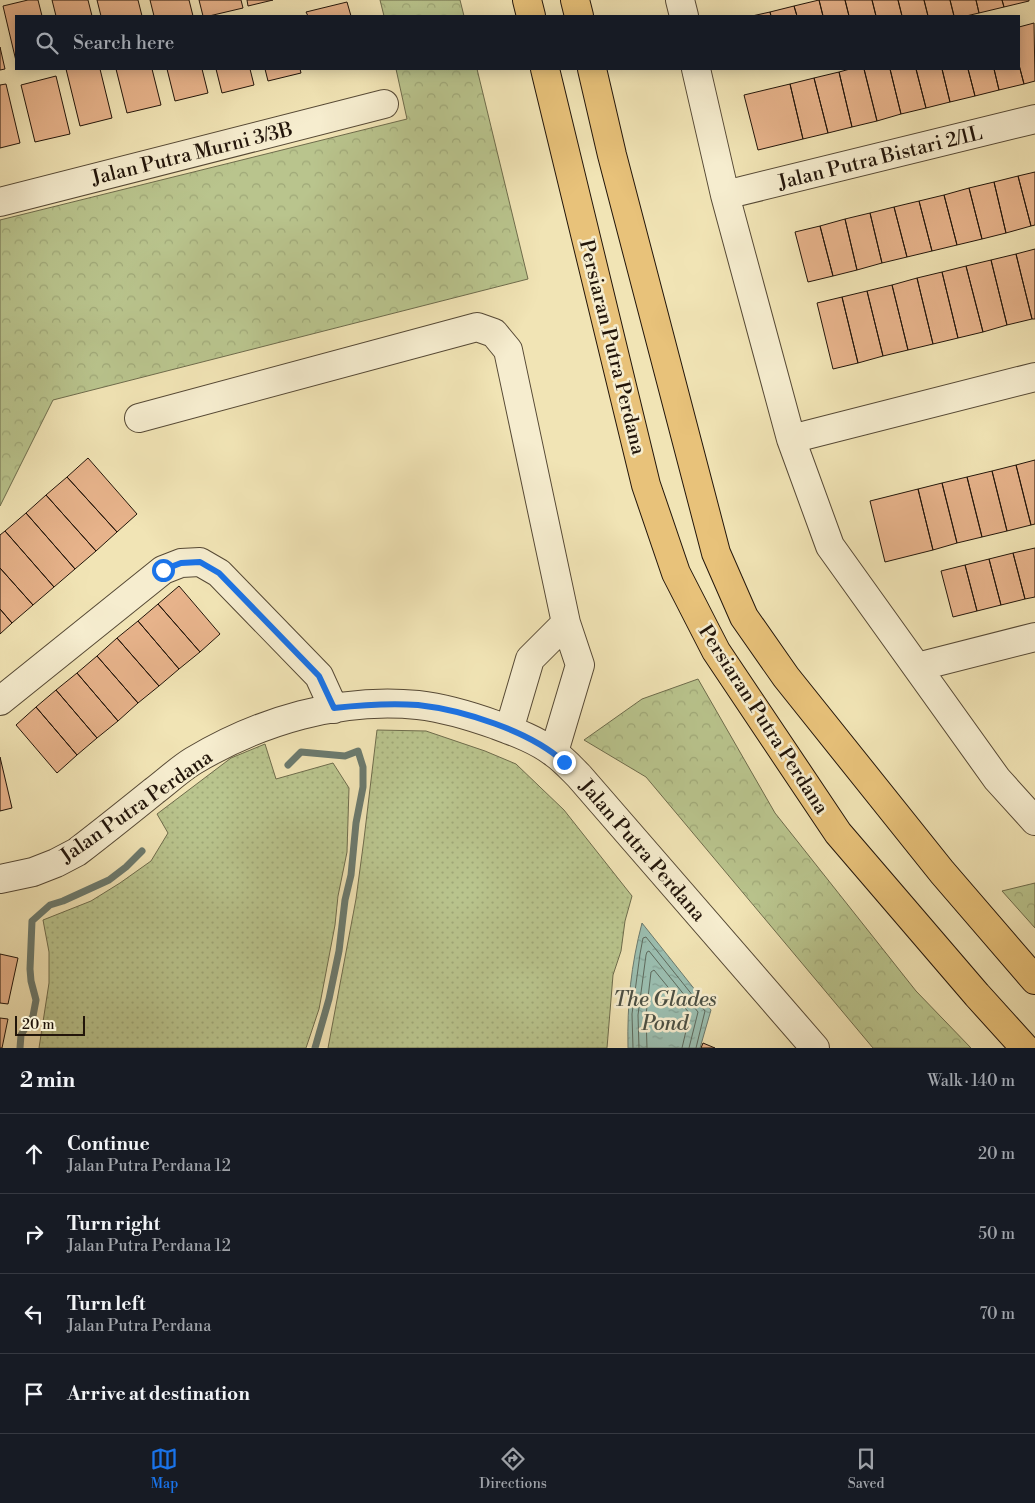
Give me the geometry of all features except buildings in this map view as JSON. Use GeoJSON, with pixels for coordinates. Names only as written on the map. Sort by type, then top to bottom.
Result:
{"type":"FeatureCollection","features":[{"type":"Feature","properties":{"kind":"main road"},"geometry":{"type":"LineString","coordinates":[[527,0],[531,15]]}},
{"type":"Feature","properties":{"kind":"main road"},"geometry":{"type":"LineString","coordinates":[[575,0],[579,15]]}},
{"type":"Feature","properties":{"kind":"main road","name":"Persiaran Putra Perdana"},"geometry":{"type":"LineString","coordinates":[[545,70],[646,485],[676,572],[716,652],[838,833],[1025,1048]]}},
{"type":"Feature","properties":{"kind":"main road","name":"Persiaran Putra Perdana"},"geometry":{"type":"LineString","coordinates":[[592,70],[612,155],[716,553],[744,617],[786,677],[910,833],[1035,980]]}},
{"type":"Feature","properties":{"kind":"main road"},"geometry":{"type":"LineString","coordinates":[[977,995],[1003,1048]]}},
{"type":"Feature","properties":{"kind":"street"},"geometry":{"type":"LineString","coordinates":[[680,0],[684,15]]}},
{"type":"Feature","properties":{"kind":"street"},"geometry":{"type":"LineString","coordinates":[[696,70],[724,195],[791,439],[830,546],[997,779],[1035,821]]}},
{"type":"Feature","properties":{"kind":"street","name":"Jalan Putra Murni 3/3B"},"geometry":{"type":"LineString","coordinates":[[0,202],[384,104]]}},
{"type":"Feature","properties":{"kind":"street","name":"Jalan Putra Bistari 2/1L"},"geometry":{"type":"LineString","coordinates":[[724,195],[1035,119]]}},
{"type":"Feature","properties":{"kind":"street"},"geometry":{"type":"LineString","coordinates":[[139,418],[477,327],[494,333],[508,350],[566,623],[580,665],[554,752]]}},
{"type":"Feature","properties":{"kind":"street"},"geometry":{"type":"LineString","coordinates":[[791,439],[1035,377]]}},
{"type":"Feature","properties":{"kind":"street"},"geometry":{"type":"LineString","coordinates":[[0,701],[163,570],[181,563],[200,562],[219,573],[319,676],[334,708]]}},
{"type":"Feature","properties":{"kind":"street"},"geometry":{"type":"LineString","coordinates":[[509,730],[530,659],[566,623]]}},
{"type":"Feature","properties":{"kind":"street"},"geometry":{"type":"LineString","coordinates":[[917,667],[1035,636]]}},
{"type":"Feature","properties":{"kind":"street","name":"Jalan Putra Perdana"},"geometry":{"type":"LineString","coordinates":[[0,879],[34,872],[77,852],[191,762],[223,744],[261,727],[334,708],[361,705],[418,705],[446,710],[481,719],[509,730],[554,752],[579,776],[815,1048]]}},
{"type":"Feature","properties":{"kind":"green space"},"geometry":{"type":"Polygon","coordinates":[[[380,0],[460,0],[464,15],[384,15],[380,0]]]}},
{"type":"Feature","properties":{"kind":"green space"},"geometry":{"type":"Polygon","coordinates":[[[396,70],[477,70],[528,279],[53,400],[0,506],[0,220],[407,119],[396,70]]]}},
{"type":"Feature","properties":{"kind":"green space"},"geometry":{"type":"Polygon","coordinates":[[[698,679],[775,813],[916,991],[971,1048],[873,1048],[646,777],[584,740],[642,699],[698,679]]]}},
{"type":"Feature","properties":{"kind":"green space"},"geometry":{"type":"Polygon","coordinates":[[[377,730],[426,731],[485,751],[516,764],[564,810],[632,896],[625,921],[621,951],[613,975],[607,1048],[328,1048],[356,899],[377,730]]]}},
{"type":"Feature","properties":{"kind":"green space"},"geometry":{"type":"Polygon","coordinates":[[[265,744],[276,779],[333,763],[349,788],[347,852],[338,896],[335,925],[319,1009],[306,1048],[39,1048],[49,983],[49,952],[43,920],[91,901],[151,861],[168,833],[157,814],[231,758],[265,744]]]}},
{"type":"Feature","properties":{"kind":"green space"},"geometry":{"type":"Polygon","coordinates":[[[1035,883],[1035,928],[1002,891],[1035,883]]]}},
{"type":"Feature","properties":{"kind":"water","name":"The Glades Pond"},"geometry":{"type":"Polygon","coordinates":[[[642,923],[711,1010],[700,1048],[628,1048],[630,985],[642,923]]]}},
{"type":"Feature","properties":{"kind":"waterway"},"geometry":{"type":"LineString","coordinates":[[288,765],[301,752],[345,756],[358,751],[363,767],[363,787],[356,823],[351,875],[345,900],[339,951],[329,999],[315,1048]]}},
{"type":"Feature","properties":{"kind":"waterway"},"geometry":{"type":"LineString","coordinates":[[20,1048],[21,1035],[33,1016],[36,1000],[30,969],[32,921],[50,905],[109,880],[142,851]]}},
{"type":"Feature","properties":{"kind":"route"},"geometry":{"type":"LineString","coordinates":[[163,570],[181,563],[200,562],[219,573],[319,676],[334,708],[361,705],[418,705],[446,710],[481,719],[509,730],[554,752],[564,762]]}}]}
